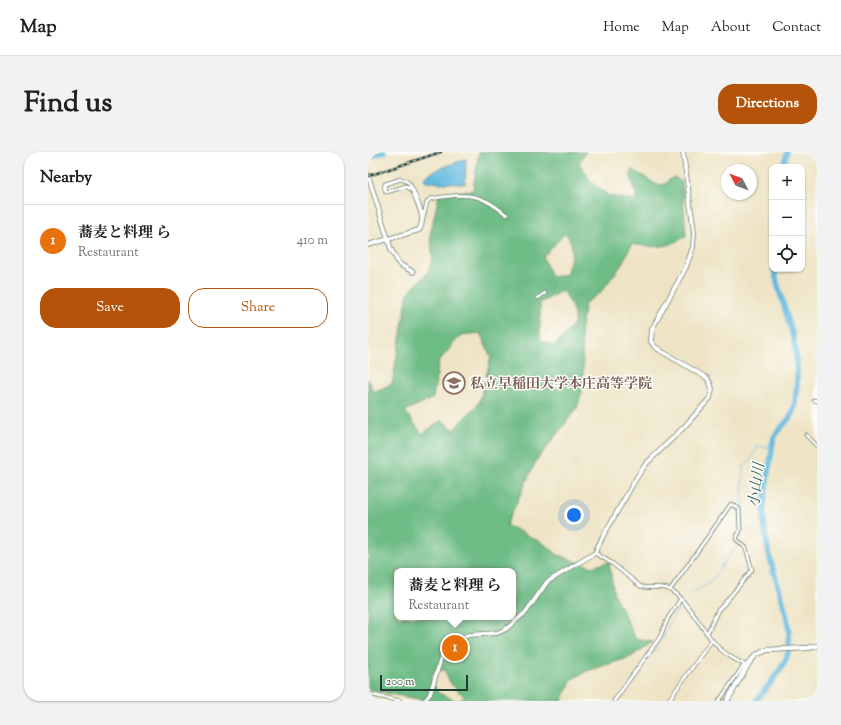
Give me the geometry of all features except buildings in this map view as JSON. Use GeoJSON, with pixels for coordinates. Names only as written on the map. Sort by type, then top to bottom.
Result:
{"type":"FeatureCollection","features":[{"type":"Feature","properties":{"kind":"main road"},"geometry":{"type":"LineString","coordinates":[[727,701],[745,665],[756,655],[772,649],[816,648]]}},
{"type":"Feature","properties":{"kind":"street"},"geometry":{"type":"LineString","coordinates":[[424,701],[430,694],[442,655],[448,646],[455,640],[469,635],[497,633],[506,629],[526,612],[547,582],[595,554],[621,504],[646,464],[685,426],[711,396],[711,386],[707,378],[661,351],[654,346],[651,341],[652,329],[686,267],[693,247],[694,232],[683,152]]}},
{"type":"Feature","properties":{"kind":"street"},"geometry":{"type":"LineString","coordinates":[[368,175],[369,184],[395,259],[399,264],[413,272]]}},
{"type":"Feature","properties":{"kind":"street"},"geometry":{"type":"LineString","coordinates":[[413,190],[406,186],[387,192],[384,188],[387,183],[401,179],[407,180],[413,190],[423,219]]}},
{"type":"Feature","properties":{"kind":"street"},"geometry":{"type":"LineString","coordinates":[[368,245],[419,230],[422,225],[427,202],[430,200],[457,196],[472,197],[486,200],[507,215]]}},
{"type":"Feature","properties":{"kind":"street"},"geometry":{"type":"LineString","coordinates":[[538,298],[545,294]]}},
{"type":"Feature","properties":{"kind":"street"},"geometry":{"type":"LineString","coordinates":[[806,435],[817,446]]}},
{"type":"Feature","properties":{"kind":"street"},"geometry":{"type":"LineString","coordinates":[[670,590],[731,504],[740,510],[740,530],[736,539],[746,548],[752,570],[718,610],[707,634]]}},
{"type":"Feature","properties":{"kind":"street"},"geometry":{"type":"LineString","coordinates":[[595,554],[613,564],[644,588],[664,587],[670,590],[687,606],[707,634],[724,653],[745,665],[718,701]]}},
{"type":"Feature","properties":{"kind":"street"},"geometry":{"type":"LineString","coordinates":[[614,701],[660,637],[668,618],[680,600]]}},
{"type":"Feature","properties":{"kind":"street"},"geometry":{"type":"LineString","coordinates":[[668,701],[712,640]]}},
{"type":"Feature","properties":{"kind":"street"},"geometry":{"type":"LineString","coordinates":[[368,694],[400,701]]}},
{"type":"Feature","properties":{"kind":"green space"},"geometry":{"type":"Polygon","coordinates":[[[479,152],[586,152],[579,163],[592,183],[609,196],[638,201],[631,177],[632,169],[657,185],[666,184],[674,177],[682,182],[686,236],[672,243],[654,247],[632,244],[620,267],[600,293],[585,303],[581,324],[583,379],[577,408],[536,461],[506,525],[543,543],[558,555],[592,567],[609,562],[614,594],[636,639],[652,642],[631,657],[587,671],[572,679],[562,701],[458,701],[430,701],[368,689],[368,379],[373,392],[392,384],[408,293],[428,272],[433,257],[430,235],[439,195],[473,190],[479,152]],[[565,233],[543,257],[550,274],[553,277],[567,274],[572,249],[569,239],[565,233]],[[563,290],[540,303],[540,340],[554,346],[573,325],[574,321],[570,302],[563,290]],[[480,333],[461,335],[439,361],[433,398],[405,411],[422,434],[442,420],[454,430],[479,403],[491,357],[480,333]],[[444,669],[430,676],[438,693],[458,701],[465,697],[451,684],[444,669]]]}},
{"type":"Feature","properties":{"kind":"water"},"geometry":{"type":"Polygon","coordinates":[[[466,159],[465,184],[426,182],[424,178],[438,169],[466,159]]]}},
{"type":"Feature","properties":{"kind":"waterway"},"geometry":{"type":"LineString","coordinates":[[369,157],[384,152]]}},
{"type":"Feature","properties":{"kind":"waterway","name":"小山川"},"geometry":{"type":"LineString","coordinates":[[784,164],[787,152]]}},
{"type":"Feature","properties":{"kind":"waterway","name":"小山川"},"geometry":{"type":"LineString","coordinates":[[756,701],[780,670],[786,659],[789,648],[788,622],[773,569],[765,533],[764,520],[765,494],[773,440],[792,414],[795,403],[797,382],[795,350],[791,329],[775,272]]}},
{"type":"Feature","properties":{"kind":"waterway"},"geometry":{"type":"LineString","coordinates":[[740,541],[744,529],[742,486],[743,467],[749,462],[758,446],[767,448],[774,439]]}},
{"type":"Feature","properties":{"kind":"waterway"},"geometry":{"type":"LineString","coordinates":[[685,600],[691,593],[710,582],[738,543]]}},
{"type":"Feature","properties":{"kind":"waterway"},"geometry":{"type":"LineString","coordinates":[[619,701],[664,636],[671,620],[681,605]]}},
{"type":"Feature","properties":{"kind":"railway"},"geometry":{"type":"LineString","coordinates":[[368,176],[441,152]]}},
{"type":"Feature","properties":{"kind":"place","name":"私立早稲田大学本庄高等学院"},"geometry":{"type":"Point","coordinates":[454,383]}},
{"type":"Feature","properties":{"kind":"place","name":"蕎麦と料理 ら"},"geometry":{"type":"Point","coordinates":[455,648]}}]}
